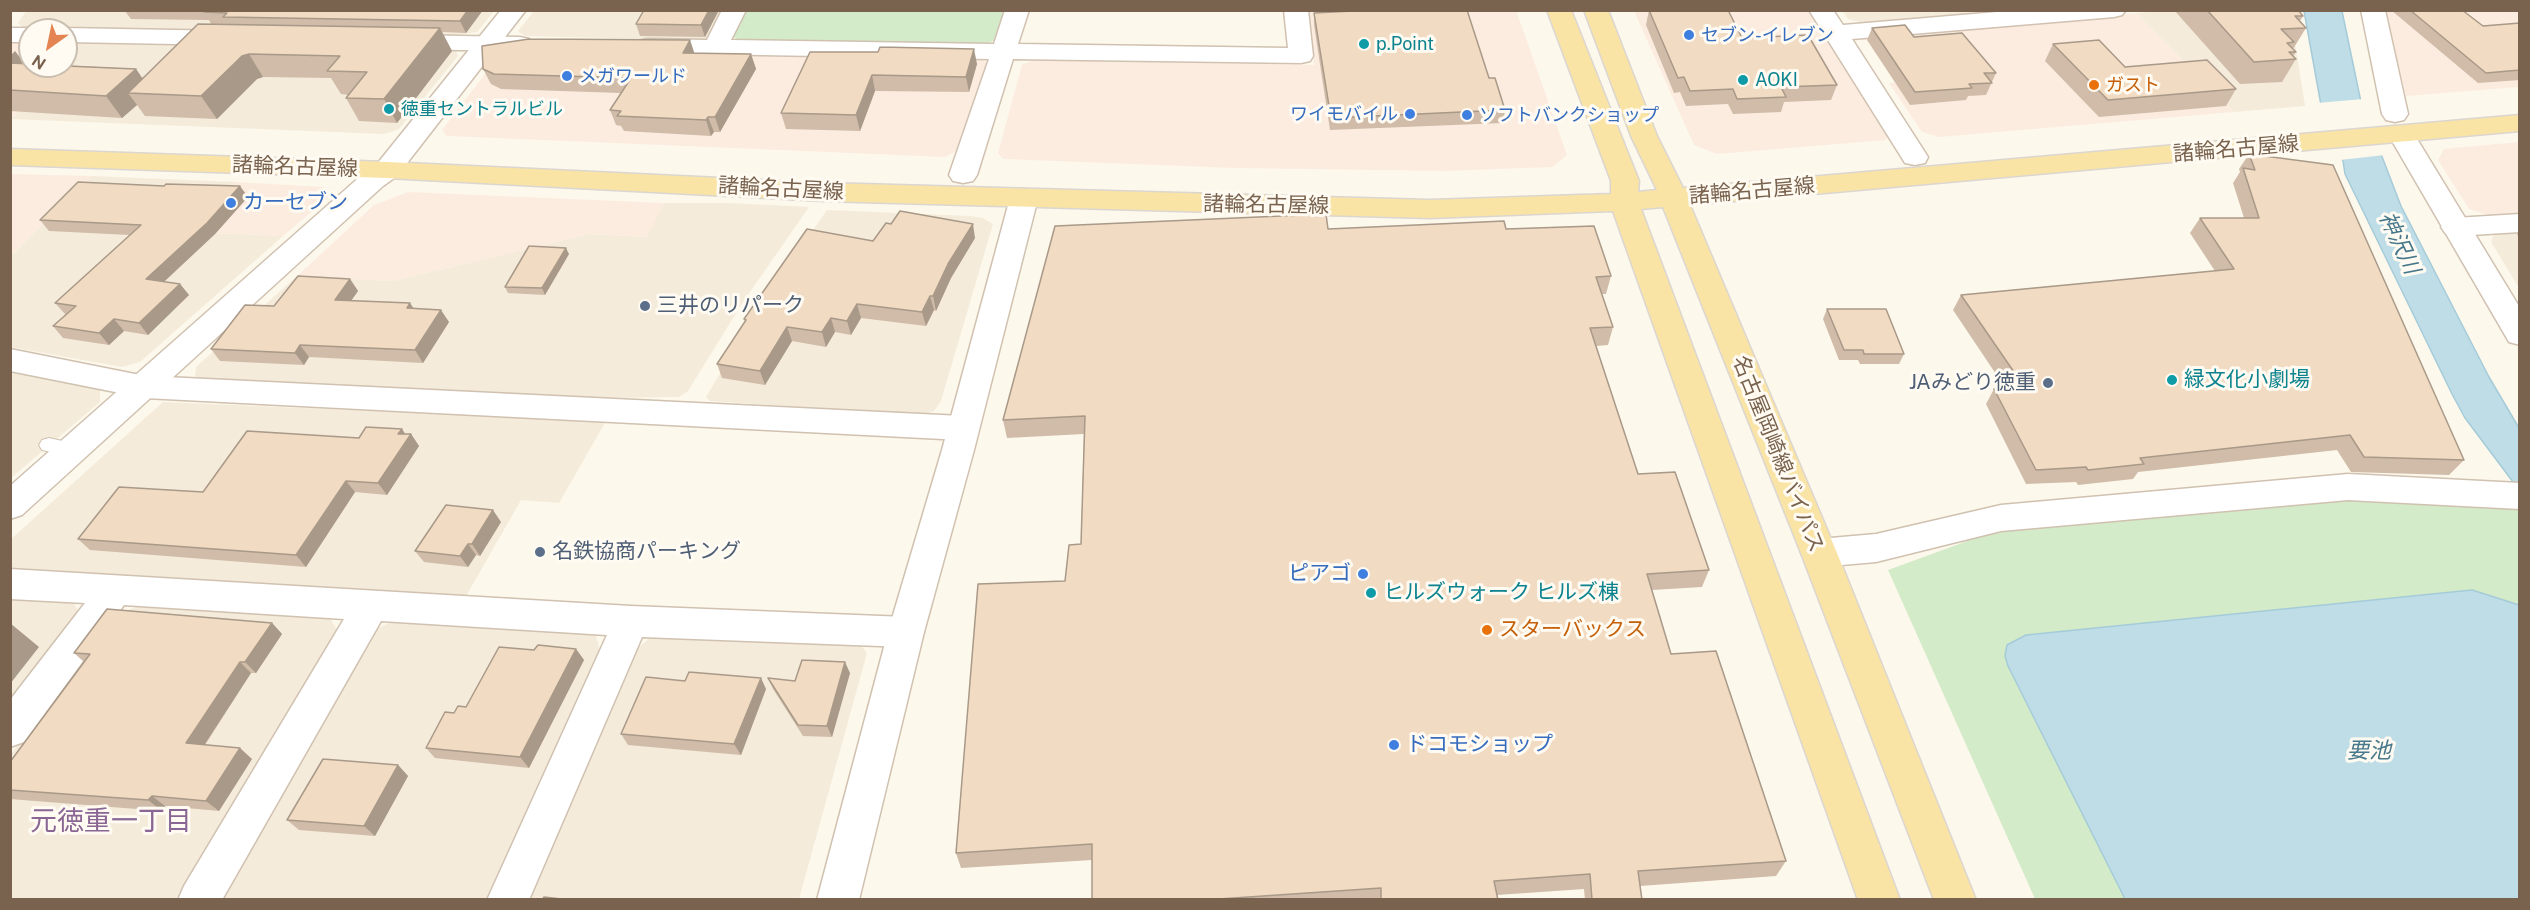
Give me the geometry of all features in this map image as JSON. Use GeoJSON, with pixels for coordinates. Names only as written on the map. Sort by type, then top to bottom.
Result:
{"type":"FeatureCollection","features":[{"type":"Feature","properties":{"kind":"main road"},"geometry":{"type":"LineString","coordinates":[[1559,10],[1879,900]]}},
{"type":"Feature","properties":{"kind":"main road","name":"名古屋岡崎線バイパス"},"geometry":{"type":"LineString","coordinates":[[1596,10],[1644,136],[1669,188],[1819,553],[1955,900]]}},
{"type":"Feature","properties":{"kind":"main road","name":"諸輪名古屋線"},"geometry":{"type":"LineString","coordinates":[[2391,125],[2520,103]]}},
{"type":"Feature","properties":{"kind":"main road","name":"諸輪名古屋線"},"geometry":{"type":"LineString","coordinates":[[10,138],[395,161],[824,192],[1430,209],[2391,125],[2520,123]]}},
{"type":"Feature","properties":{"kind":"main road","name":"諸輪名古屋線"},"geometry":{"type":"LineString","coordinates":[[1669,188],[1916,157],[2322,131]]}},
{"type":"Feature","properties":{"kind":"main road","name":"諸輪名古屋線"},"geometry":{"type":"LineString","coordinates":[[10,158],[395,161],[963,175],[1291,189],[1365,190],[1542,186],[1625,191]]}},
{"type":"Feature","properties":{"kind":"street"},"geometry":{"type":"LineString","coordinates":[[10,16],[15,10]]}},
{"type":"Feature","properties":{"kind":"street"},"geometry":{"type":"LineString","coordinates":[[10,506],[61,448],[145,387],[395,161],[514,10]]}},
{"type":"Feature","properties":{"kind":"street"},"geometry":{"type":"LineString","coordinates":[[716,46],[734,10]]}},
{"type":"Feature","properties":{"kind":"street"},"geometry":{"type":"LineString","coordinates":[[963,175],[1017,10]]}},
{"type":"Feature","properties":{"kind":"street"},"geometry":{"type":"LineString","coordinates":[[624,45],[1301,56],[1296,10]]}},
{"type":"Feature","properties":{"kind":"street"},"geometry":{"type":"LineString","coordinates":[[1821,10],[1916,157]]}},
{"type":"Feature","properties":{"kind":"street"},"geometry":{"type":"LineString","coordinates":[[1836,33],[2114,10]]}},
{"type":"Feature","properties":{"kind":"street"},"geometry":{"type":"LineString","coordinates":[[2373,10],[2391,125],[2520,334]]}},
{"type":"Feature","properties":{"kind":"street"},"geometry":{"type":"LineString","coordinates":[[78,38],[246,39]]}},
{"type":"Feature","properties":{"kind":"street"},"geometry":{"type":"LineString","coordinates":[[377,41],[543,44]]}},
{"type":"Feature","properties":{"kind":"street"},"geometry":{"type":"LineString","coordinates":[[838,900],[906,632],[1024,198]]}},
{"type":"Feature","properties":{"kind":"street"},"geometry":{"type":"LineString","coordinates":[[2455,227],[2520,223]]}},
{"type":"Feature","properties":{"kind":"street"},"geometry":{"type":"LineString","coordinates":[[10,360],[145,387],[962,428]]}},
{"type":"Feature","properties":{"kind":"street"},"geometry":{"type":"LineString","coordinates":[[1819,553],[1876,548],[2001,518],[2348,487],[2520,496]]}},
{"type":"Feature","properties":{"kind":"street"},"geometry":{"type":"LineString","coordinates":[[10,584],[114,592],[631,621],[906,632]]}},
{"type":"Feature","properties":{"kind":"street"},"geometry":{"type":"LineString","coordinates":[[10,730],[114,592]]}},
{"type":"Feature","properties":{"kind":"street"},"geometry":{"type":"LineString","coordinates":[[199,900],[371,605]]}},
{"type":"Feature","properties":{"kind":"street"},"geometry":{"type":"LineString","coordinates":[[508,900],[631,621]]}},
{"type":"Feature","properties":{"kind":"shaded area"},"geometry":{"type":"Polygon","coordinates":[[[27,10],[494,11],[477,32],[457,35],[78,28],[78,18],[21,18],[27,10]]]}},
{"type":"Feature","properties":{"kind":"shaded area"},"geometry":{"type":"Polygon","coordinates":[[[1516,10],[1567,155],[1553,167],[1445,171],[1234,168],[1003,159],[998,153],[1022,65],[1034,60],[1314,65],[1307,11],[1516,10]]]}},
{"type":"Feature","properties":{"kind":"shaded area"},"geometry":{"type":"Polygon","coordinates":[[[2172,10],[2290,11],[2305,106],[2234,112],[2137,13],[2172,10]]]}},
{"type":"Feature","properties":{"kind":"shaded area"},"geometry":{"type":"Polygon","coordinates":[[[534,11],[727,11],[715,35],[703,40],[525,36],[518,31],[534,11]]]}},
{"type":"Feature","properties":{"kind":"shaded area"},"geometry":{"type":"Polygon","coordinates":[[[1634,11],[1809,11],[1888,134],[1886,140],[1717,154],[1694,145],[1634,11]]]}},
{"type":"Feature","properties":{"kind":"shaded area"},"geometry":{"type":"Polygon","coordinates":[[[1843,11],[2021,11],[1863,23],[1848,19],[1843,11]]]}},
{"type":"Feature","properties":{"kind":"shaded area"},"geometry":{"type":"Polygon","coordinates":[[[2385,11],[2519,11],[2519,87],[2406,96],[2385,11]]]}},
{"type":"Feature","properties":{"kind":"shaded area"},"geometry":{"type":"Polygon","coordinates":[[[2137,13],[2234,112],[1939,137],[1922,132],[1889,83],[1935,80],[1901,33],[2137,13]]]}},
{"type":"Feature","properties":{"kind":"shaded area"},"geometry":{"type":"Polygon","coordinates":[[[11,42],[18,42],[18,78],[54,78],[11,119],[11,42]]]}},
{"type":"Feature","properties":{"kind":"shaded area"},"geometry":{"type":"Polygon","coordinates":[[[78,42],[456,50],[458,56],[399,129],[384,134],[11,119],[54,78],[78,78],[78,42]]]}},
{"type":"Feature","properties":{"kind":"shaded area"},"geometry":{"type":"Polygon","coordinates":[[[511,51],[978,57],[989,64],[958,150],[945,157],[447,136],[442,130],[499,56],[511,51]]]}},
{"type":"Feature","properties":{"kind":"shaded area"},"geometry":{"type":"Polygon","coordinates":[[[2519,142],[2519,213],[2488,215],[2469,209],[2438,160],[2444,149],[2519,142]]]}},
{"type":"Feature","properties":{"kind":"shaded area"},"geometry":{"type":"Polygon","coordinates":[[[11,174],[92,176],[11,256],[11,174]]]}},
{"type":"Feature","properties":{"kind":"shaded area"},"geometry":{"type":"Polygon","coordinates":[[[92,176],[235,182],[193,232],[283,236],[140,362],[122,367],[11,347],[11,256],[92,176]]]}},
{"type":"Feature","properties":{"kind":"shaded area"},"geometry":{"type":"Polygon","coordinates":[[[235,182],[325,187],[330,196],[283,236],[192,232],[235,182]]]}},
{"type":"Feature","properties":{"kind":"shaded area"},"geometry":{"type":"Polygon","coordinates":[[[408,192],[664,203],[647,237],[589,234],[393,281],[297,276],[374,205],[408,192]]]}},
{"type":"Feature","properties":{"kind":"shaded area"},"geometry":{"type":"Polygon","coordinates":[[[664,203],[809,207],[741,305],[688,391],[679,397],[591,398],[195,378],[196,367],[297,276],[393,281],[589,234],[646,237],[664,203]]]}},
{"type":"Feature","properties":{"kind":"shaded area"},"geometry":{"type":"Polygon","coordinates":[[[827,210],[970,216],[983,218],[993,224],[941,401],[934,411],[922,415],[710,401],[706,397],[760,307],[827,210]]]}},
{"type":"Feature","properties":{"kind":"shaded area"},"geometry":{"type":"Polygon","coordinates":[[[2519,233],[2519,288],[2491,242],[2494,235],[2519,233]]]}},
{"type":"Feature","properties":{"kind":"shaded area"},"geometry":{"type":"Polygon","coordinates":[[[11,370],[100,386],[100,402],[11,478],[11,370]]]}},
{"type":"Feature","properties":{"kind":"shaded area"},"geometry":{"type":"Polygon","coordinates":[[[163,402],[606,421],[559,503],[521,500],[465,598],[11,570],[10,540],[163,402]]]}},
{"type":"Feature","properties":{"kind":"shaded area"},"geometry":{"type":"Polygon","coordinates":[[[11,597],[73,601],[81,617],[11,709],[11,597]]]}},
{"type":"Feature","properties":{"kind":"shaded area"},"geometry":{"type":"Polygon","coordinates":[[[142,604],[329,616],[338,632],[180,899],[11,900],[11,754],[110,618],[142,604]]]}},
{"type":"Feature","properties":{"kind":"shaded area"},"geometry":{"type":"Polygon","coordinates":[[[394,620],[595,632],[600,651],[488,899],[216,900],[368,634],[394,620]]]}},
{"type":"Feature","properties":{"kind":"shaded area"},"geometry":{"type":"Polygon","coordinates":[[[654,635],[860,644],[867,653],[799,899],[524,900],[630,654],[654,635]]]}},
{"type":"Feature","properties":{"kind":"green space"},"geometry":{"type":"Polygon","coordinates":[[[743,11],[1004,11],[996,40],[984,44],[738,40],[731,35],[743,11]]]}},
{"type":"Feature","properties":{"kind":"green space","name":"要池"},"geometry":{"type":"Polygon","coordinates":[[[2360,499],[2519,503],[2519,899],[2035,899],[1888,570],[1981,536],[2020,529],[2360,499]]]}},
{"type":"Feature","properties":{"kind":"water","name":"神沢川"},"geometry":{"type":"Polygon","coordinates":[[[2304,11],[2342,11],[2361,102],[2401,206],[2489,377],[2519,428],[2519,490],[2465,418],[2345,174],[2343,161],[2321,105],[2304,11]]]}},
{"type":"Feature","properties":{"kind":"water","name":"要池"},"geometry":{"type":"Polygon","coordinates":[[[2472,590],[2519,605],[2519,899],[2125,899],[2005,656],[2007,645],[2026,635],[2472,590]]]}},
{"type":"Feature","properties":{"kind":"pier"},"geometry":{"type":"Polygon","coordinates":[[[2364,99],[2385,155],[2340,160],[2317,103],[2364,99]]]}},
{"type":"Feature","properties":{"kind":"building"},"geometry":{"type":"Polygon","coordinates":[[[206,10],[468,10],[460,21],[223,17],[227,13],[204,12],[206,10]]]}},
{"type":"Feature","properties":{"kind":"building"},"geometry":{"type":"Polygon","coordinates":[[[644,10],[709,10],[701,25],[636,24],[644,10]]]}},
{"type":"Feature","properties":{"kind":"building"},"geometry":{"type":"Polygon","coordinates":[[[1373,10],[1467,10],[1489,78],[1495,78],[1505,110],[1331,118],[1314,13],[1373,10]]]}},
{"type":"Feature","properties":{"kind":"building"},"geometry":{"type":"Polygon","coordinates":[[[1649,10],[1728,10],[1742,38],[1808,35],[1837,85],[1781,87],[1786,97],[1737,99],[1733,89],[1690,91],[1684,77],[1678,78],[1649,10]]]}},
{"type":"Feature","properties":{"kind":"building"},"geometry":{"type":"Polygon","coordinates":[[[2207,10],[2298,10],[2303,16],[2295,16],[2306,28],[2281,29],[2294,42],[2287,43],[2296,52],[2289,52],[2296,59],[2254,62],[2207,10]]]}},
{"type":"Feature","properties":{"kind":"building"},"geometry":{"type":"Polygon","coordinates":[[[2410,10],[2462,10],[2483,26],[2520,23],[2520,70],[2486,73],[2410,10]]]}},
{"type":"Feature","properties":{"kind":"building"},"geometry":{"type":"Polygon","coordinates":[[[198,24],[440,28],[384,99],[346,98],[367,72],[327,71],[340,56],[249,54],[242,56],[201,96],[128,93],[198,24]]]}},
{"type":"Feature","properties":{"kind":"building"},"geometry":{"type":"Polygon","coordinates":[[[1905,25],[1914,37],[1962,33],[1996,73],[1984,73],[1992,83],[1969,84],[1972,88],[1915,92],[1872,28],[1905,25]]]}},
{"type":"Feature","properties":{"kind":"building"},"geometry":{"type":"Polygon","coordinates":[[[529,39],[690,40],[683,53],[751,54],[715,117],[708,117],[706,120],[617,116],[621,111],[610,110],[631,78],[494,74],[483,69],[482,46],[529,39]]]}},
{"type":"Feature","properties":{"kind":"building"},"geometry":{"type":"Polygon","coordinates":[[[2099,40],[2125,67],[2207,60],[2236,89],[2108,100],[2053,44],[2099,40]]]}},
{"type":"Feature","properties":{"kind":"building"},"geometry":{"type":"Polygon","coordinates":[[[880,47],[974,49],[966,77],[872,75],[856,115],[781,113],[810,52],[878,52],[880,47]]]}},
{"type":"Feature","properties":{"kind":"building"},"geometry":{"type":"Polygon","coordinates":[[[10,63],[18,63],[18,78],[78,78],[78,67],[136,69],[106,96],[10,90],[10,63]]]}},
{"type":"Feature","properties":{"kind":"building"},"geometry":{"type":"Polygon","coordinates":[[[2249,154],[2333,165],[2464,460],[2364,457],[2350,435],[2140,458],[2144,464],[2088,470],[2086,467],[2036,470],[1994,389],[2025,388],[1961,295],[2234,269],[2200,218],[2259,218],[2243,168],[2255,170],[2249,154]]]}},
{"type":"Feature","properties":{"kind":"building"},"geometry":{"type":"Polygon","coordinates":[[[78,182],[164,186],[166,184],[240,186],[207,223],[146,279],[180,284],[139,323],[114,319],[99,333],[53,326],[76,306],[55,303],[141,225],[40,220],[78,182]]]}},
{"type":"Feature","properties":{"kind":"building"},"geometry":{"type":"Polygon","coordinates":[[[900,211],[973,224],[922,312],[857,304],[847,321],[831,318],[822,332],[787,327],[760,371],[717,364],[746,320],[744,319],[807,229],[873,241],[886,223],[891,224],[900,211]]]}},
{"type":"Feature","properties":{"kind":"building","name":"ヒルズウォーク ヒルズ棟"},"geometry":{"type":"Polygon","coordinates":[[[1326,214],[1328,229],[1504,221],[1506,229],[1594,226],[1611,276],[1596,277],[1613,327],[1590,328],[1638,474],[1675,472],[1709,570],[1647,574],[1671,654],[1716,651],[1786,861],[1638,871],[1642,900],[1592,900],[1590,874],[1494,881],[1498,900],[1381,900],[1381,888],[1204,900],[1092,900],[1092,844],[956,853],[978,584],[1065,581],[1069,545],[1081,544],[1085,416],[1003,420],[1055,226],[1326,214]]]}},
{"type":"Feature","properties":{"kind":"building"},"geometry":{"type":"Polygon","coordinates":[[[529,246],[566,248],[542,288],[505,287],[529,246]]]}},
{"type":"Feature","properties":{"kind":"building"},"geometry":{"type":"Polygon","coordinates":[[[298,276],[350,279],[335,300],[410,303],[407,308],[441,310],[415,350],[300,345],[295,353],[211,349],[245,305],[274,306],[298,276]]]}},
{"type":"Feature","properties":{"kind":"building"},"geometry":{"type":"Polygon","coordinates":[[[1827,309],[1886,309],[1904,354],[1864,354],[1863,350],[1844,350],[1827,309]]]}},
{"type":"Feature","properties":{"kind":"building"},"geometry":{"type":"Polygon","coordinates":[[[366,427],[402,429],[398,434],[411,434],[378,483],[346,481],[296,555],[78,539],[119,487],[203,492],[247,431],[359,438],[366,427]]]}},
{"type":"Feature","properties":{"kind":"building"},"geometry":{"type":"Polygon","coordinates":[[[446,505],[493,510],[472,544],[468,544],[460,556],[415,551],[446,505]]]}},
{"type":"Feature","properties":{"kind":"building"},"geometry":{"type":"Polygon","coordinates":[[[107,609],[272,623],[245,662],[240,662],[186,743],[240,748],[206,801],[152,796],[148,800],[10,790],[10,762],[90,654],[74,653],[107,609]]]}},
{"type":"Feature","properties":{"kind":"building"},"geometry":{"type":"Polygon","coordinates":[[[538,645],[576,649],[520,757],[426,748],[445,712],[454,713],[458,706],[466,707],[499,647],[534,650],[538,645]]]}},
{"type":"Feature","properties":{"kind":"building"},"geometry":{"type":"Polygon","coordinates":[[[802,660],[845,662],[827,726],[798,725],[768,678],[795,681],[802,660]]]}},
{"type":"Feature","properties":{"kind":"building"},"geometry":{"type":"Polygon","coordinates":[[[689,672],[761,678],[734,744],[621,734],[646,677],[685,681],[689,672]]]}},
{"type":"Feature","properties":{"kind":"building"},"geometry":{"type":"Polygon","coordinates":[[[323,759],[398,765],[364,826],[287,820],[323,759]]]}},
{"type":"Feature","properties":{"kind":"building"},"geometry":{"type":"Polygon","coordinates":[[[544,897],[570,900],[542,900],[544,897]]]}},
{"type":"Feature","properties":{"kind":"place","name":"セブン-イレブン"},"geometry":{"type":"Point","coordinates":[1689,35]}},
{"type":"Feature","properties":{"kind":"place","name":"p.Point"},"geometry":{"type":"Point","coordinates":[1364,44]}},
{"type":"Feature","properties":{"kind":"place","name":"メガワールド"},"geometry":{"type":"Point","coordinates":[567,76]}},
{"type":"Feature","properties":{"kind":"place","name":"AOKI"},"geometry":{"type":"Point","coordinates":[1743,80]}},
{"type":"Feature","properties":{"kind":"place","name":"ガスト"},"geometry":{"type":"Point","coordinates":[2094,85]}},
{"type":"Feature","properties":{"kind":"place","name":"徳重セントラルビル"},"geometry":{"type":"Point","coordinates":[389,109]}},
{"type":"Feature","properties":{"kind":"place","name":"ワイモバイル"},"geometry":{"type":"Point","coordinates":[1410,114]}},
{"type":"Feature","properties":{"kind":"place","name":"ソフトバンクショップ"},"geometry":{"type":"Point","coordinates":[1467,115]}},
{"type":"Feature","properties":{"kind":"place","name":"カーセブン"},"geometry":{"type":"Point","coordinates":[231,203]}},
{"type":"Feature","properties":{"kind":"place","name":"三井のリパーク"},"geometry":{"type":"Point","coordinates":[645,306]}},
{"type":"Feature","properties":{"kind":"place","name":"緑文化小劇場"},"geometry":{"type":"Point","coordinates":[2172,380]}},
{"type":"Feature","properties":{"kind":"place","name":"JAみどり徳重"},"geometry":{"type":"Point","coordinates":[2048,383]}},
{"type":"Feature","properties":{"kind":"place","name":"名鉄協商パーキング"},"geometry":{"type":"Point","coordinates":[540,552]}},
{"type":"Feature","properties":{"kind":"place","name":"ピアゴ"},"geometry":{"type":"Point","coordinates":[1363,574]}},
{"type":"Feature","properties":{"kind":"place","name":"ヒルズウォーク ヒルズ棟"},"geometry":{"type":"Point","coordinates":[1371,593]}},
{"type":"Feature","properties":{"kind":"place","name":"スターバックス"},"geometry":{"type":"Point","coordinates":[1487,630]}},
{"type":"Feature","properties":{"kind":"place","name":"ドコモショップ"},"geometry":{"type":"Point","coordinates":[1394,745]}},
{"type":"Feature","properties":{"kind":"district","name":"元徳重一丁目"},"geometry":{"type":"Point","coordinates":[111,822]}}]}
